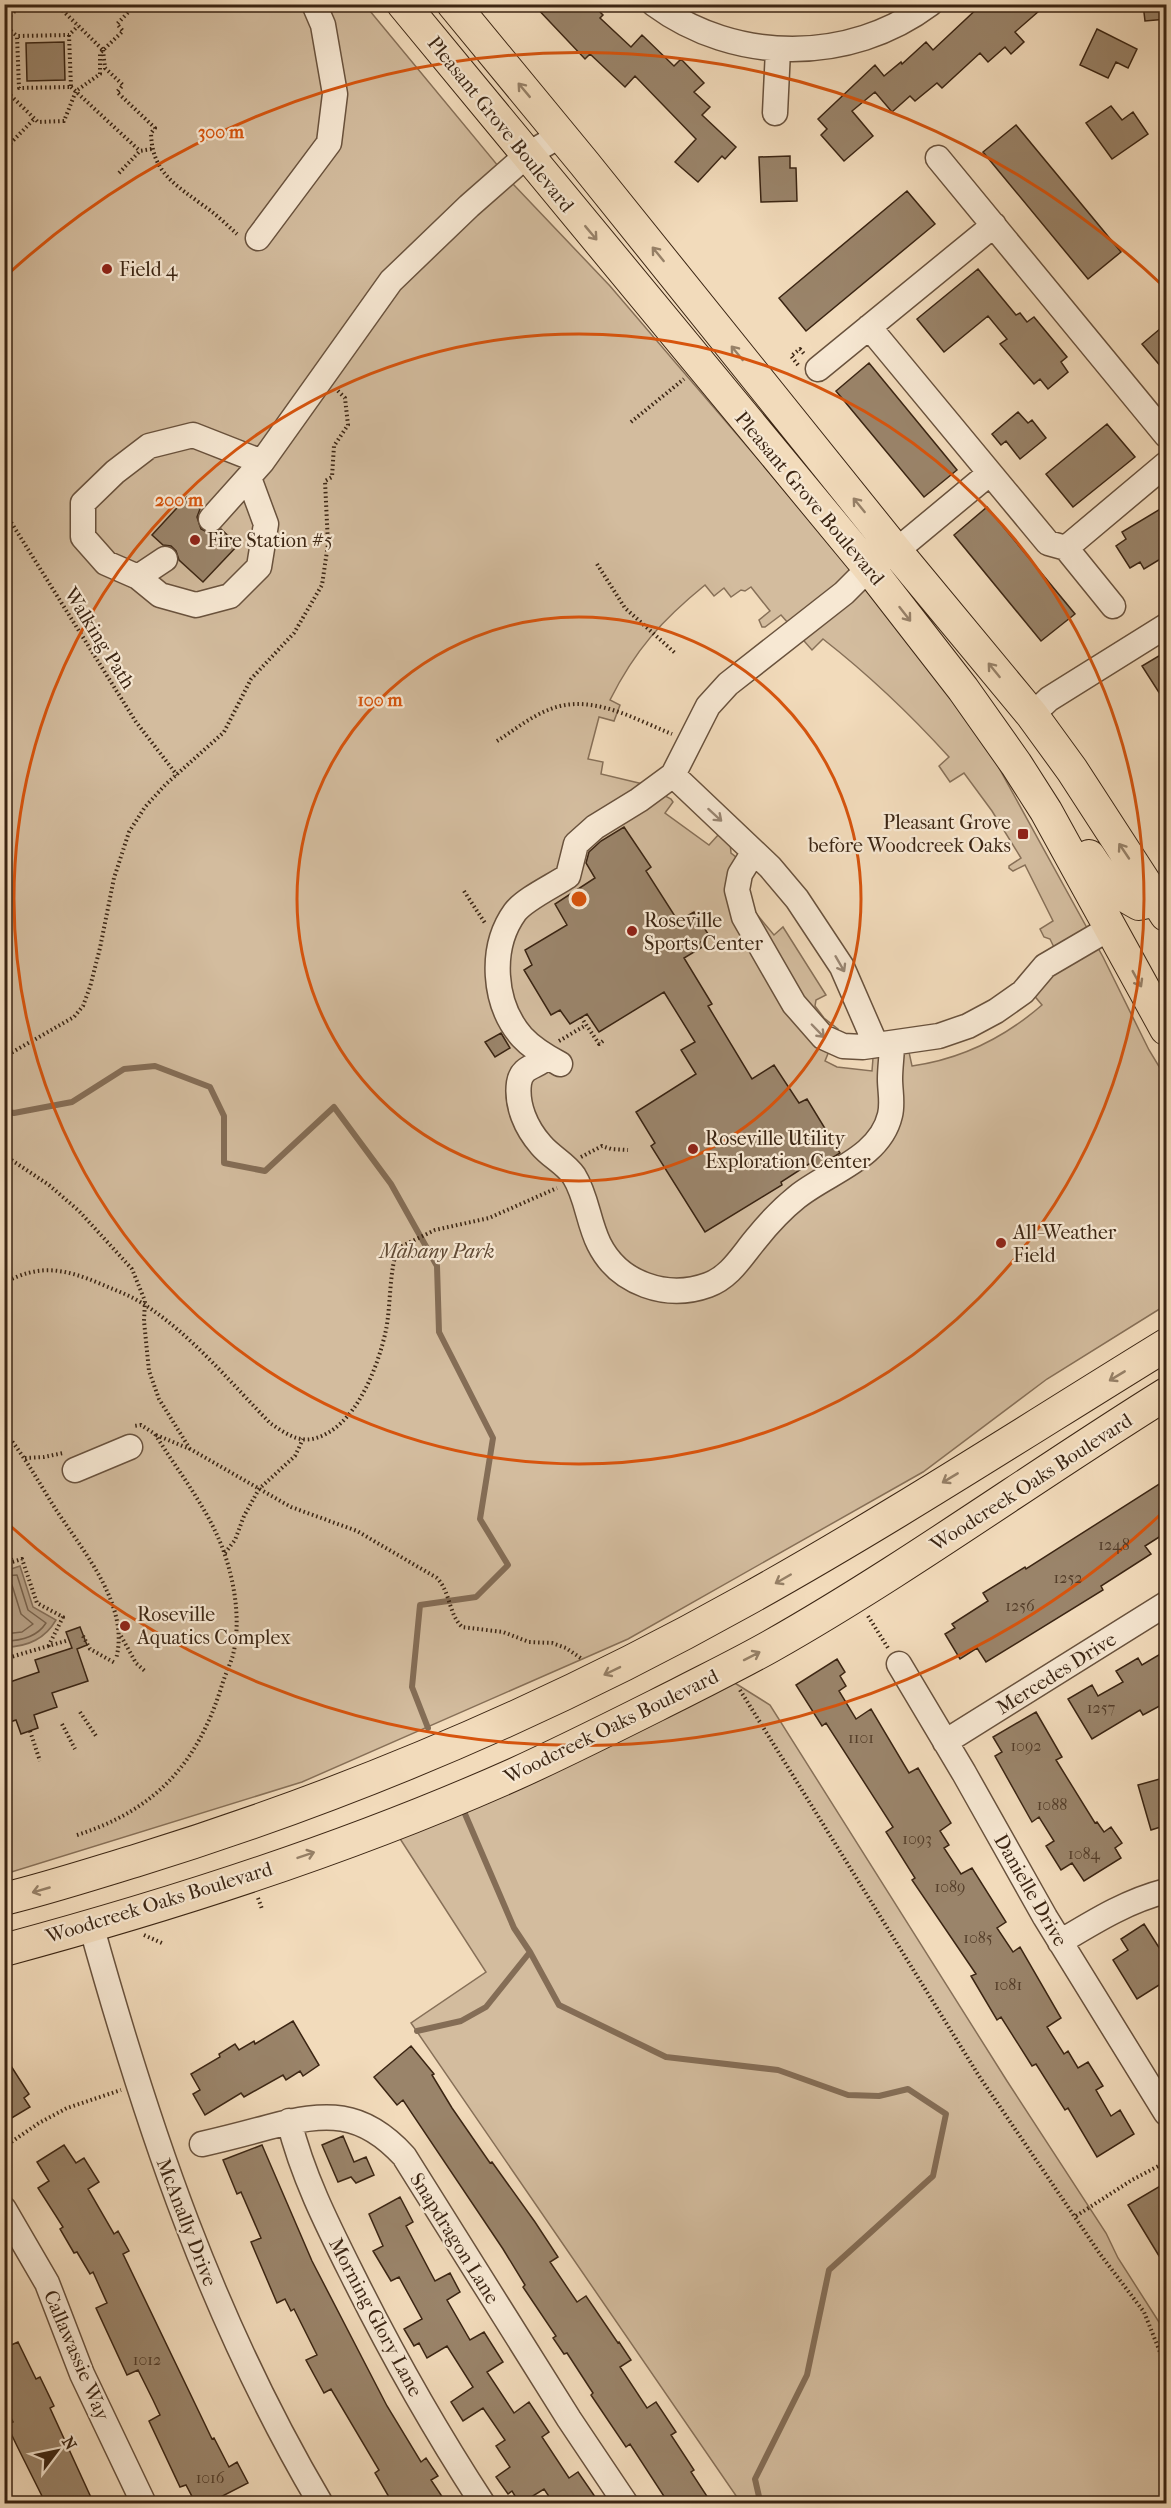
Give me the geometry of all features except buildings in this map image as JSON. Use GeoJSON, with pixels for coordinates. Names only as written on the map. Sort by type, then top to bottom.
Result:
{"type":"FeatureCollection","features":[{"type":"Feature","properties":{"kind":"main road","name":"Pleasant Grove Boulevard"},"geometry":{"type":"LineString","coordinates":[[403,4],[934,651],[1016,764],[1046,811],[1167,1029]]}},
{"type":"Feature","properties":{"kind":"main road","name":"Pleasant Grove Boulevard"},"geometry":{"type":"LineString","coordinates":[[453,4],[896,551],[1032,715],[1163,903]]}},
{"type":"Feature","properties":{"kind":"main road"},"geometry":{"type":"LineString","coordinates":[[1016,764],[1063,814],[1112,887],[1139,904],[1163,903]]}},
{"type":"Feature","properties":{"kind":"main road"},"geometry":{"type":"LineString","coordinates":[[4,1899],[223,1834],[311,1803],[444,1747],[600,1676],[743,1602],[852,1539],[1167,1345]]}},
{"type":"Feature","properties":{"kind":"main road","name":"Woodcreek Oaks Boulevard"},"geometry":{"type":"LineString","coordinates":[[4,1950],[249,1875],[420,1814],[515,1774],[770,1647],[855,1596],[1077,1450],[1167,1394]]}},
{"type":"Feature","properties":{"kind":"main road"},"geometry":{"type":"LineString","coordinates":[[77,1879],[91,1925]]}},
{"type":"Feature","properties":{"kind":"street"},"geometry":{"type":"LineString","coordinates":[[258,238],[329,143],[335,94],[323,25],[314,4]]}},
{"type":"Feature","properties":{"kind":"street"},"geometry":{"type":"LineString","coordinates":[[654,4],[711,34],[778,50],[814,49],[871,36],[898,25],[930,4]]}},
{"type":"Feature","properties":{"kind":"street"},"geometry":{"type":"LineString","coordinates":[[775,113],[778,50]]}},
{"type":"Feature","properties":{"kind":"street"},"geometry":{"type":"LineString","coordinates":[[211,519],[256,470],[391,281],[469,206],[527,155],[561,135]]}},
{"type":"Feature","properties":{"kind":"street"},"geometry":{"type":"LineString","coordinates":[[938,158],[1167,435]]}},
{"type":"Feature","properties":{"kind":"street"},"geometry":{"type":"LineString","coordinates":[[818,369],[993,225]]}},
{"type":"Feature","properties":{"kind":"street"},"geometry":{"type":"LineString","coordinates":[[870,327],[1048,543],[1065,548],[1113,606]]}},
{"type":"Feature","properties":{"kind":"street"},"geometry":{"type":"LineString","coordinates":[[193,435],[256,470],[266,524],[259,567],[230,596],[196,605],[160,595],[138,577],[106,563],[84,537],[82,503],[115,472],[149,446],[193,435]]}},
{"type":"Feature","properties":{"kind":"street"},"geometry":{"type":"LineString","coordinates":[[1065,548],[1167,464]]}},
{"type":"Feature","properties":{"kind":"street"},"geometry":{"type":"LineString","coordinates":[[673,775],[770,867],[797,899],[823,937],[884,1044],[892,1103],[890,1116],[872,1149],[814,1184],[787,1206],[756,1238],[727,1275],[695,1289],[670,1292],[648,1287],[628,1276],[607,1257],[599,1244],[576,1181],[561,1162],[540,1144],[520,1109],[519,1083],[523,1071],[549,1058],[524,1039],[514,1027],[503,1003],[498,979],[498,963],[503,934],[516,910],[568,876],[576,844],[582,838],[673,775],[708,706],[728,684],[844,593],[868,568],[896,551],[990,473]]}},
{"type":"Feature","properties":{"kind":"street"},"geometry":{"type":"LineString","coordinates":[[138,577],[165,559]]}},
{"type":"Feature","properties":{"kind":"street"},"geometry":{"type":"LineString","coordinates":[[1032,715],[1050,699],[1167,626]]}},
{"type":"Feature","properties":{"kind":"street"},"geometry":{"type":"LineString","coordinates":[[753,853],[740,874],[737,890],[744,917],[794,1004],[823,1037],[843,1046],[884,1044],[939,1036],[968,1026],[996,1011],[1023,992],[1045,966],[1110,928]]}},
{"type":"Feature","properties":{"kind":"street"},"geometry":{"type":"LineString","coordinates":[[72,1460],[127,1437]]}},
{"type":"Feature","properties":{"kind":"street","name":"Mercedes Drive"},"geometry":{"type":"LineString","coordinates":[[945,1742],[1167,1604]]}},
{"type":"Feature","properties":{"kind":"street","name":"Danielle Drive"},"geometry":{"type":"LineString","coordinates":[[899,1664],[1060,1942],[1167,2113]]}},
{"type":"Feature","properties":{"kind":"street"},"geometry":{"type":"LineString","coordinates":[[1060,1942],[1118,1908],[1143,1897],[1167,1891]]}},
{"type":"Feature","properties":{"kind":"street","name":"McAnally Drive"},"geometry":{"type":"LineString","coordinates":[[91,1925],[177,2202],[207,2277],[272,2418],[321,2504]]}},
{"type":"Feature","properties":{"kind":"street","name":"Snapdragon Lane"},"geometry":{"type":"LineString","coordinates":[[202,2144],[290,2121],[320,2116],[354,2120],[371,2127],[389,2140],[404,2156],[563,2410],[626,2504]]}},
{"type":"Feature","properties":{"kind":"street","name":"Morning Glory Lane"},"geometry":{"type":"LineString","coordinates":[[290,2121],[296,2150],[336,2243],[404,2373],[483,2504]]}},
{"type":"Feature","properties":{"kind":"street","name":"Callawassie Way"},"geometry":{"type":"LineString","coordinates":[[4,2209],[47,2283],[82,2374],[144,2504]]}},
{"type":"Feature","properties":{"kind":"path"},"geometry":{"type":"LineString","coordinates":[[19,88],[17,36],[4,23],[22,4]]}},
{"type":"Feature","properties":{"kind":"path"},"geometry":{"type":"LineString","coordinates":[[56,4],[103,50],[105,68],[123,85],[117,92],[155,128],[151,133],[152,149],[163,172],[174,186],[206,207],[251,245],[258,238]]}},
{"type":"Feature","properties":{"kind":"path"},"geometry":{"type":"LineString","coordinates":[[4,89],[38,122],[64,121],[76,91],[100,74],[100,53],[123,31],[117,24],[136,4]]}},
{"type":"Feature","properties":{"kind":"path"},"geometry":{"type":"LineString","coordinates":[[17,36],[69,35],[78,26]]}},
{"type":"Feature","properties":{"kind":"path"},"geometry":{"type":"LineString","coordinates":[[69,35],[71,87]]}},
{"type":"Feature","properties":{"kind":"path"},"geometry":{"type":"LineString","coordinates":[[11,96],[19,88],[71,87],[140,151]]}},
{"type":"Feature","properties":{"kind":"path"},"geometry":{"type":"LineString","coordinates":[[4,150],[34,119]]}},
{"type":"Feature","properties":{"kind":"path"},"geometry":{"type":"LineString","coordinates":[[119,173],[140,151],[152,149]]}},
{"type":"Feature","properties":{"kind":"path"},"geometry":{"type":"LineString","coordinates":[[631,422],[701,366]]}},
{"type":"Feature","properties":{"kind":"path"},"geometry":{"type":"LineString","coordinates":[[4,1057],[74,1017],[83,1006],[90,987],[114,878],[129,832],[146,807],[224,732],[251,679],[294,633],[321,585],[328,544],[326,482],[332,477],[334,446],[348,425],[345,398],[323,376]]}},
{"type":"Feature","properties":{"kind":"path","name":"Walking Path"},"geometry":{"type":"LineString","coordinates":[[4,511],[136,722],[177,775]]}},
{"type":"Feature","properties":{"kind":"path"},"geometry":{"type":"LineString","coordinates":[[597,564],[625,608],[675,653]]}},
{"type":"Feature","properties":{"kind":"path"},"geometry":{"type":"LineString","coordinates":[[497,741],[547,710],[577,703],[606,708],[689,740]]}},
{"type":"Feature","properties":{"kind":"path"},"geometry":{"type":"LineString","coordinates":[[464,891],[488,927],[503,934]]}},
{"type":"Feature","properties":{"kind":"path"},"geometry":{"type":"LineString","coordinates":[[581,1017],[598,1044],[603,1041]]}},
{"type":"Feature","properties":{"kind":"path"},"geometry":{"type":"LineString","coordinates":[[549,1058],[586,1024]]}},
{"type":"Feature","properties":{"kind":"path"},"geometry":{"type":"LineString","coordinates":[[561,1162],[570,1163],[602,1146],[628,1150]]}},
{"type":"Feature","properties":{"kind":"path"},"geometry":{"type":"LineString","coordinates":[[4,1155],[49,1185],[93,1226],[132,1269],[142,1289],[149,1371],[159,1399],[190,1449]]}},
{"type":"Feature","properties":{"kind":"path"},"geometry":{"type":"LineString","coordinates":[[4,1283],[22,1273],[43,1269],[67,1271],[109,1287],[144,1304],[212,1362],[270,1423],[287,1434],[312,1439],[332,1430],[348,1413],[370,1382],[386,1330],[393,1286],[393,1259],[398,1248],[435,1230],[489,1218],[576,1181]]}},
{"type":"Feature","properties":{"kind":"path"},"geometry":{"type":"LineString","coordinates":[[127,1437],[141,1425],[155,1434],[190,1449],[291,1507],[357,1531],[437,1578],[448,1593],[453,1614],[462,1627],[503,1632],[529,1642],[552,1642],[585,1661],[595,1664],[600,1676]]}},
{"type":"Feature","properties":{"kind":"path"},"geometry":{"type":"LineString","coordinates":[[4,1431],[25,1458],[98,1572],[116,1615],[120,1635],[130,1655],[146,1672]]}},
{"type":"Feature","properties":{"kind":"path"},"geometry":{"type":"LineString","coordinates":[[77,1835],[129,1814],[147,1801],[180,1770],[208,1726],[236,1638],[236,1607],[232,1580],[212,1522],[155,1434]]}},
{"type":"Feature","properties":{"kind":"path"},"geometry":{"type":"LineString","coordinates":[[224,1553],[235,1540],[244,1516],[259,1489],[295,1456],[303,1439]]}},
{"type":"Feature","properties":{"kind":"path"},"geometry":{"type":"LineString","coordinates":[[25,1458],[44,1457],[72,1460]]}},
{"type":"Feature","properties":{"kind":"path"},"geometry":{"type":"LineString","coordinates":[[4,1545],[7,1544],[12,1562],[22,1559],[37,1603],[63,1617],[48,1647]]}},
{"type":"Feature","properties":{"kind":"path"},"geometry":{"type":"LineString","coordinates":[[855,1596],[899,1664]]}},
{"type":"Feature","properties":{"kind":"path"},"geometry":{"type":"LineString","coordinates":[[83,1636],[90,1649],[116,1661],[120,1635]]}},
{"type":"Feature","properties":{"kind":"path"},"geometry":{"type":"LineString","coordinates":[[4,1659],[69,1640]]}},
{"type":"Feature","properties":{"kind":"path"},"geometry":{"type":"LineString","coordinates":[[728,1668],[776,1750],[871,1898],[979,2076],[1100,2254],[1144,2312],[1167,2367]]}},
{"type":"Feature","properties":{"kind":"path"},"geometry":{"type":"LineString","coordinates":[[80,1712],[96,1736]]}},
{"type":"Feature","properties":{"kind":"path"},"geometry":{"type":"LineString","coordinates":[[62,1724],[75,1749]]}},
{"type":"Feature","properties":{"kind":"path"},"geometry":{"type":"LineString","coordinates":[[30,1731],[40,1761]]}},
{"type":"Feature","properties":{"kind":"path"},"geometry":{"type":"LineString","coordinates":[[4,1754],[9,1771]]}},
{"type":"Feature","properties":{"kind":"path"},"geometry":{"type":"LineString","coordinates":[[4,2147],[39,2123],[67,2108],[106,2093],[139,2084]]}},
{"type":"Feature","properties":{"kind":"path"},"geometry":{"type":"LineString","coordinates":[[1076,2216],[1132,2180],[1167,2162]]}},
{"type":"Feature","properties":{"kind":"green space","name":"Mahany Park"},"geometry":{"type":"Polygon","coordinates":[[[5,5],[365,5],[513,184],[610,286],[905,631],[988,748],[1103,957],[1149,1050],[1166,1078],[1166,1305],[1047,1379],[923,1472],[628,1639],[302,1782],[5,1874],[5,5]],[[705,585],[663,624],[640,651],[610,700],[620,705],[614,721],[599,717],[588,759],[603,762],[601,774],[643,784],[671,799],[673,802],[665,813],[709,845],[719,834],[730,842],[731,853],[755,872],[747,884],[754,911],[774,935],[783,927],[826,995],[816,1000],[815,1006],[824,1018],[838,1029],[825,1061],[837,1067],[872,1071],[873,1058],[909,1052],[912,1066],[930,1063],[981,1045],[1028,1017],[1042,1005],[1032,993],[1063,966],[1050,939],[1044,937],[1040,929],[1053,921],[1025,865],[1013,871],[1009,868],[1021,858],[992,811],[964,773],[950,782],[939,766],[949,757],[889,695],[823,639],[812,650],[781,615],[762,627],[759,620],[770,611],[751,587],[731,597],[724,588],[714,596],[705,585]]]}},
{"type":"Feature","properties":{"kind":"green space"},"geometry":{"type":"Polygon","coordinates":[[[730,1680],[770,1705],[1007,2081],[1106,2233],[1118,2258],[1166,2333],[1166,2503],[741,2503],[411,2023],[486,1972],[397,1834],[730,1680]]]}},
{"type":"Feature","properties":{"kind":"water"},"geometry":{"type":"Polygon","coordinates":[[[20,1566],[33,1607],[56,1620],[52,1627],[34,1641],[5,1647],[5,1571],[20,1566]]]}},
{"type":"Feature","properties":{"kind":"waterway"},"geometry":{"type":"LineString","coordinates":[[4,1111],[14,1113],[72,1102],[124,1069],[155,1066],[210,1087],[224,1116],[224,1163],[265,1171],[334,1107],[391,1184],[437,1266],[439,1332],[493,1438],[480,1519],[508,1565],[476,1597],[420,1605],[412,1687],[428,1728]]}},
{"type":"Feature","properties":{"kind":"waterway"},"geometry":{"type":"LineString","coordinates":[[462,1807],[514,1928],[559,2005],[666,2057],[778,2070],[848,2095],[879,2096],[908,2089],[946,2114],[933,2176],[829,2270],[807,2375],[755,2479],[760,2501],[766,2504]]}},
{"type":"Feature","properties":{"kind":"waterway"},"geometry":{"type":"LineString","coordinates":[[417,2031],[461,2021],[486,2007],[530,1952]]}},
{"type":"Feature","properties":{"kind":"place","name":"Field 4"},"geometry":{"type":"Point","coordinates":[107,269]}},
{"type":"Feature","properties":{"kind":"place","name":"Fire Station #5"},"geometry":{"type":"Point","coordinates":[195,540]}},
{"type":"Feature","properties":{"kind":"place","name":"Pleasant Grove before Woodcreek Oaks"},"geometry":{"type":"Point","coordinates":[1023,834]}},
{"type":"Feature","properties":{"kind":"place","name":"Roseville Sports Center"},"geometry":{"type":"Point","coordinates":[632,931]}},
{"type":"Feature","properties":{"kind":"place","name":"Roseville Utility Exploration Center"},"geometry":{"type":"Point","coordinates":[693,1149]}},
{"type":"Feature","properties":{"kind":"place","name":"All-Weather Field"},"geometry":{"type":"Point","coordinates":[1001,1243]}},
{"type":"Feature","properties":{"kind":"place","name":"Roseville Aquatics Complex"},"geometry":{"type":"Point","coordinates":[125,1626]}}]}
